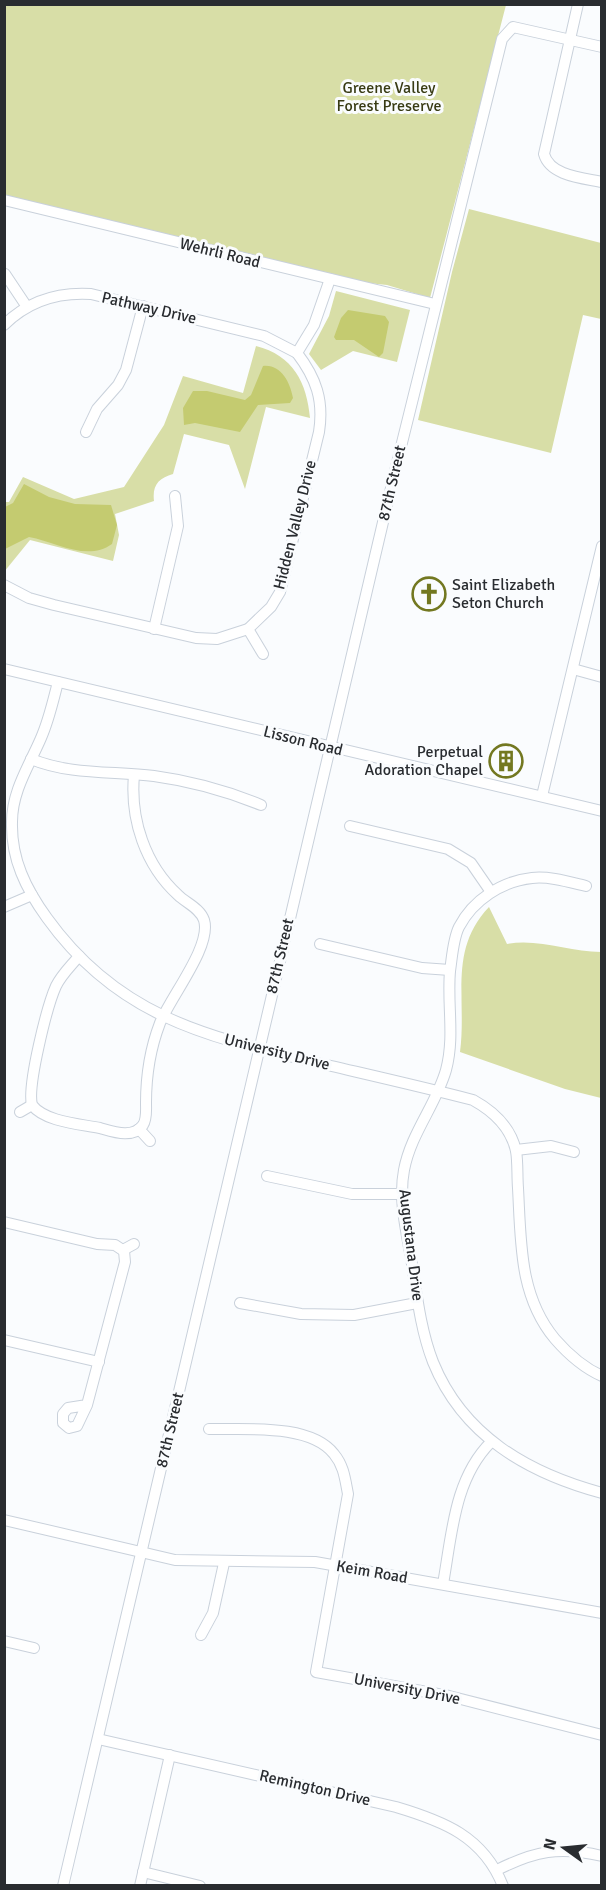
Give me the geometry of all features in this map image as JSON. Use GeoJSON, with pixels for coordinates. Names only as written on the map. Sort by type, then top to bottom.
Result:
{"type":"FeatureCollection","features":[{"type":"Feature","properties":{"kind":"street"},"geometry":{"type":"LineString","coordinates":[[578,4],[544,154],[546,161],[554,169],[602,182]]}},
{"type":"Feature","properties":{"kind":"street","name":"87th Street"},"geometry":{"type":"LineString","coordinates":[[63,1886],[435,304],[502,39],[513,27],[570,41]]}},
{"type":"Feature","properties":{"kind":"street"},"geometry":{"type":"LineString","coordinates":[[570,41],[602,47]]}},
{"type":"Feature","properties":{"kind":"street","name":"Wehrli Road"},"geometry":{"type":"LineString","coordinates":[[4,200],[435,304]]}},
{"type":"Feature","properties":{"kind":"street"},"geometry":{"type":"LineString","coordinates":[[5,274],[27,307]]}},
{"type":"Feature","properties":{"kind":"street"},"geometry":{"type":"LineString","coordinates":[[297,353],[314,325],[330,279]]}},
{"type":"Feature","properties":{"kind":"street","name":"Pathway Drive"},"geometry":{"type":"LineString","coordinates":[[4,325],[27,307],[48,298],[79,294],[143,306],[264,336],[297,353]]}},
{"type":"Feature","properties":{"kind":"street"},"geometry":{"type":"LineString","coordinates":[[86,432],[97,409],[118,385],[126,370],[143,306]]}},
{"type":"Feature","properties":{"kind":"street","name":"Hidden Valley Drive"},"geometry":{"type":"LineString","coordinates":[[4,585],[29,598],[154,629],[210,639],[226,637],[248,629],[271,607],[280,592],[319,432],[321,412],[318,390],[312,375],[297,353]]}},
{"type":"Feature","properties":{"kind":"street"},"geometry":{"type":"LineString","coordinates":[[154,629],[178,526],[175,496]]}},
{"type":"Feature","properties":{"kind":"street"},"geometry":{"type":"LineString","coordinates":[[542,796],[602,546]]}},
{"type":"Feature","properties":{"kind":"street"},"geometry":{"type":"LineString","coordinates":[[248,629],[263,654]]}},
{"type":"Feature","properties":{"kind":"street","name":"Lisson Road"},"geometry":{"type":"LineString","coordinates":[[4,669],[602,811]]}},
{"type":"Feature","properties":{"kind":"street"},"geometry":{"type":"LineString","coordinates":[[573,669],[602,677]]}},
{"type":"Feature","properties":{"kind":"street","name":"University Drive"},"geometry":{"type":"LineString","coordinates":[[58,682],[46,726],[15,795],[12,831],[16,862],[32,895],[54,928],[79,956],[114,987],[163,1016],[200,1033],[439,1091],[473,1100],[489,1108],[504,1126],[516,1150],[522,1266],[532,1301],[539,1317],[560,1346],[602,1376]]}},
{"type":"Feature","properties":{"kind":"street"},"geometry":{"type":"LineString","coordinates":[[31,759],[74,771],[134,775],[203,785],[261,805]]}},
{"type":"Feature","properties":{"kind":"street"},"geometry":{"type":"LineString","coordinates":[[79,956],[64,974],[53,995],[30,1091],[32,1105],[43,1114],[116,1132],[130,1133],[139,1129],[146,1118],[149,1064],[163,1016],[200,951],[204,922],[201,913],[164,880],[148,854],[136,816],[134,775]]}},
{"type":"Feature","properties":{"kind":"street"},"geometry":{"type":"LineString","coordinates":[[350,826],[448,849],[471,863],[491,892],[507,884],[533,878],[586,886]]}},
{"type":"Feature","properties":{"kind":"street","name":"Augustana Drive"},"geometry":{"type":"LineString","coordinates":[[491,892],[459,927],[450,970],[452,1043],[439,1091],[411,1144],[402,1194],[417,1303],[426,1340],[444,1383],[464,1413],[492,1442],[523,1464],[559,1480],[602,1493]]}},
{"type":"Feature","properties":{"kind":"street"},"geometry":{"type":"LineString","coordinates":[[4,908],[32,895]]}},
{"type":"Feature","properties":{"kind":"street"},"geometry":{"type":"LineString","coordinates":[[320,944],[422,968],[450,970]]}},
{"type":"Feature","properties":{"kind":"street"},"geometry":{"type":"LineString","coordinates":[[20,1112],[32,1105]]}},
{"type":"Feature","properties":{"kind":"street"},"geometry":{"type":"LineString","coordinates":[[139,1129],[150,1141]]}},
{"type":"Feature","properties":{"kind":"street"},"geometry":{"type":"LineString","coordinates":[[516,1150],[551,1146],[574,1152]]}},
{"type":"Feature","properties":{"kind":"street"},"geometry":{"type":"LineString","coordinates":[[267,1176],[351,1194],[402,1194]]}},
{"type":"Feature","properties":{"kind":"street"},"geometry":{"type":"LineString","coordinates":[[4,1222],[97,1244],[115,1245],[123,1250],[125,1262],[87,1405]]}},
{"type":"Feature","properties":{"kind":"street"},"geometry":{"type":"LineString","coordinates":[[123,1250],[134,1244]]}},
{"type":"Feature","properties":{"kind":"street"},"geometry":{"type":"LineString","coordinates":[[240,1303],[301,1314],[354,1315],[417,1303]]}},
{"type":"Feature","properties":{"kind":"street"},"geometry":{"type":"LineString","coordinates":[[4,1340],[99,1362]]}},
{"type":"Feature","properties":{"kind":"street"},"geometry":{"type":"LineString","coordinates":[[208,1429],[300,1434],[320,1441],[334,1453],[344,1473],[348,1494],[336,1565]]}},
{"type":"Feature","properties":{"kind":"street"},"geometry":{"type":"LineString","coordinates":[[443,1584],[455,1514],[465,1478],[480,1452],[492,1442]]}},
{"type":"Feature","properties":{"kind":"street","name":"Keim Road"},"geometry":{"type":"LineString","coordinates":[[4,1520],[175,1560],[224,1563],[285,1560],[336,1565],[602,1613]]}},
{"type":"Feature","properties":{"kind":"street"},"geometry":{"type":"LineString","coordinates":[[201,1635],[213,1613],[224,1563]]}},
{"type":"Feature","properties":{"kind":"street","name":"University Drive"},"geometry":{"type":"LineString","coordinates":[[336,1565],[316,1672],[449,1695],[602,1735]]}},
{"type":"Feature","properties":{"kind":"street"},"geometry":{"type":"LineString","coordinates":[[4,1641],[34,1648]]}},
{"type":"Feature","properties":{"kind":"street","name":"Remington Drive"},"geometry":{"type":"LineString","coordinates":[[98,1739],[396,1807],[441,1821],[470,1840],[497,1870],[503,1886]]}},
{"type":"Feature","properties":{"kind":"street"},"geometry":{"type":"LineString","coordinates":[[140,1886],[170,1755]]}},
{"type":"Feature","properties":{"kind":"street"},"geometry":{"type":"LineString","coordinates":[[497,1870],[528,1855],[553,1850],[578,1851],[602,1856]]}},
{"type":"Feature","properties":{"kind":"street"},"geometry":{"type":"LineString","coordinates":[[143,1872],[200,1886]]}},
{"type":"Feature","properties":{"kind":"green space","name":"Greene Valley Forest Preserve"},"geometry":{"type":"Polygon","coordinates":[[[5,5],[506,5],[430,298],[387,285],[330,279],[5,200],[5,5]]]}},
{"type":"Feature","properties":{"kind":"green space"},"geometry":{"type":"Polygon","coordinates":[[[469,209],[601,243],[601,319],[583,315],[551,453],[418,420],[469,209]]]}},
{"type":"Feature","properties":{"kind":"green space"},"geometry":{"type":"Polygon","coordinates":[[[336,291],[410,310],[397,362],[353,351],[321,370],[309,354],[329,316],[336,291]]]}},
{"type":"Feature","properties":{"kind":"green space"},"geometry":{"type":"Polygon","coordinates":[[[256,346],[280,356],[296,372],[306,393],[310,418],[266,407],[245,489],[229,445],[184,434],[173,474],[157,483],[154,501],[115,514],[119,535],[113,561],[30,540],[4,572],[4,502],[9,502],[23,477],[74,499],[124,487],[164,425],[183,376],[243,393],[256,346]]]}},
{"type":"Feature","properties":{"kind":"green space"},"geometry":{"type":"Polygon","coordinates":[[[489,907],[507,944],[542,944],[601,952],[601,1098],[565,1089],[460,1052],[464,958],[468,940],[476,923],[489,907]]]}},
{"type":"Feature","properties":{"kind":"shaded area"},"geometry":{"type":"Polygon","coordinates":[[[348,310],[385,316],[389,322],[383,353],[379,357],[354,340],[336,340],[334,337],[341,318],[348,310]]]}},
{"type":"Feature","properties":{"kind":"shaded area"},"geometry":{"type":"Polygon","coordinates":[[[263,366],[275,368],[284,375],[293,398],[290,403],[258,405],[240,432],[195,423],[184,425],[183,408],[193,391],[207,391],[245,400],[251,395],[263,366]]]}},
{"type":"Feature","properties":{"kind":"shaded area"},"geometry":{"type":"Polygon","coordinates":[[[24,484],[49,497],[75,504],[111,505],[117,525],[112,544],[102,549],[82,551],[29,537],[5,549],[5,507],[13,503],[24,484]]]}},
{"type":"Feature","properties":{"kind":"place","name":"Saint Elizabeth Seton Church"},"geometry":{"type":"Point","coordinates":[429,594]}},
{"type":"Feature","properties":{"kind":"place","name":"Perpetual Adoration Chapel"},"geometry":{"type":"Point","coordinates":[506,761]}}]}
